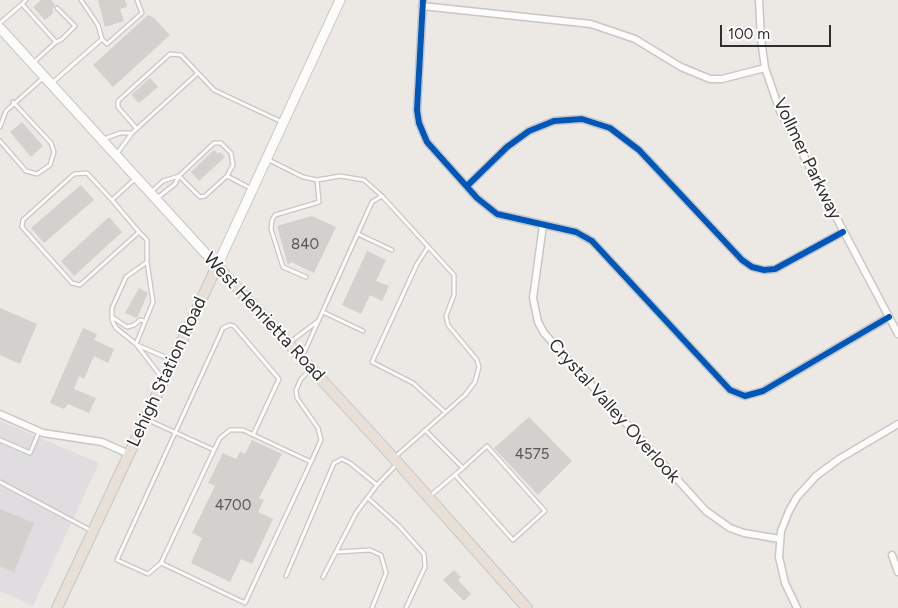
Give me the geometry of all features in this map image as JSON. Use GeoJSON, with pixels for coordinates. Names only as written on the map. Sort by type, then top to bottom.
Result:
{"type":"FeatureCollection","features":[{"type":"Feature","properties":{"kind":"main road","name":"Lehigh Station Road"},"geometry":{"type":"LineString","coordinates":[[57,608],[340,0]]}},
{"type":"Feature","properties":{"kind":"main road","name":"West Henrietta Road"},"geometry":{"type":"LineString","coordinates":[[0,28],[396,461],[527,608]]}},
{"type":"Feature","properties":{"kind":"street","name":"Vollmer Parkway"},"geometry":{"type":"LineString","coordinates":[[759,0],[765,68],[780,111],[898,334]]}},
{"type":"Feature","properties":{"kind":"street"},"geometry":{"type":"LineString","coordinates":[[765,68],[722,79],[710,79],[688,71],[635,39],[591,24],[422,3],[417,110],[419,123],[427,142],[477,198],[497,214],[576,232],[592,242],[723,385],[737,394],[745,396],[763,391],[888,317]]}},
{"type":"Feature","properties":{"kind":"street"},"geometry":{"type":"LineString","coordinates":[[467,186],[507,147],[529,131],[554,120],[582,119],[610,128],[640,150],[742,260],[752,268],[775,269],[843,232]]}},
{"type":"Feature","properties":{"kind":"street","name":"Crystal Valley Overlook"},"geometry":{"type":"LineString","coordinates":[[543,225],[533,298],[538,322],[544,333],[706,511],[730,528],[744,533],[780,539]]}},
{"type":"Feature","properties":{"kind":"street"},"geometry":{"type":"LineString","coordinates":[[0,414],[39,431],[102,442],[129,454]]}},
{"type":"Feature","properties":{"kind":"street"},"geometry":{"type":"LineString","coordinates":[[797,608],[789,594],[782,571],[780,539],[789,511],[797,497],[816,476],[839,459],[898,424]]}},
{"type":"Feature","properties":{"kind":"street"},"geometry":{"type":"LineString","coordinates":[[892,555],[898,572]]}},
{"type":"Feature","properties":{"kind":"lane"},"geometry":{"type":"LineString","coordinates":[[0,23],[26,0]]}},
{"type":"Feature","properties":{"kind":"lane"},"geometry":{"type":"LineString","coordinates":[[81,0],[98,25],[102,39],[107,44],[142,13],[137,0]]}},
{"type":"Feature","properties":{"kind":"lane"},"geometry":{"type":"LineString","coordinates":[[22,4],[56,42]]}},
{"type":"Feature","properties":{"kind":"lane"},"geometry":{"type":"LineString","coordinates":[[32,63],[75,26],[57,8]]}},
{"type":"Feature","properties":{"kind":"lane"},"geometry":{"type":"LineString","coordinates":[[51,84],[102,39]]}},
{"type":"Feature","properties":{"kind":"lane"},"geometry":{"type":"LineString","coordinates":[[138,128],[118,107],[121,97],[170,54],[181,55],[214,90],[283,123]]}},
{"type":"Feature","properties":{"kind":"lane"},"geometry":{"type":"LineString","coordinates":[[116,155],[132,133],[198,73]]}},
{"type":"Feature","properties":{"kind":"lane"},"geometry":{"type":"LineString","coordinates":[[0,127],[6,111],[44,76]]}},
{"type":"Feature","properties":{"kind":"lane"},"geometry":{"type":"LineString","coordinates":[[0,141],[26,171],[37,174],[46,170],[50,165],[54,152],[50,143],[14,102]]}},
{"type":"Feature","properties":{"kind":"lane"},"geometry":{"type":"LineString","coordinates":[[102,140],[120,133],[132,133]]}},
{"type":"Feature","properties":{"kind":"lane"},"geometry":{"type":"LineString","coordinates":[[153,196],[163,181],[179,176],[218,143],[224,145],[233,158],[232,168],[227,176],[205,196],[200,197],[179,176]]}},
{"type":"Feature","properties":{"kind":"lane"},"geometry":{"type":"LineString","coordinates":[[266,159],[303,177],[317,180],[340,176],[364,180],[382,196],[454,275],[454,295],[448,306],[446,316],[448,325],[477,360],[479,367],[475,382],[396,461],[356,513],[324,577]]}},
{"type":"Feature","properties":{"kind":"lane"},"geometry":{"type":"LineString","coordinates":[[136,344],[153,302],[147,262],[147,240],[86,173],[74,174],[23,220],[22,227],[72,283],[80,285],[139,232]]}},
{"type":"Feature","properties":{"kind":"lane"},"geometry":{"type":"LineString","coordinates":[[153,196],[175,184],[179,176]]}},
{"type":"Feature","properties":{"kind":"lane"},"geometry":{"type":"LineString","coordinates":[[227,176],[252,190]]}},
{"type":"Feature","properties":{"kind":"lane"},"geometry":{"type":"LineString","coordinates":[[112,200],[137,177]]}},
{"type":"Feature","properties":{"kind":"lane"},"geometry":{"type":"LineString","coordinates":[[306,277],[283,267],[271,229],[272,220],[274,215],[319,202],[317,180]]}},
{"type":"Feature","properties":{"kind":"lane"},"geometry":{"type":"LineString","coordinates":[[301,358],[372,202],[382,196]]}},
{"type":"Feature","properties":{"kind":"lane"},"geometry":{"type":"LineString","coordinates":[[358,234],[392,250]]}},
{"type":"Feature","properties":{"kind":"lane"},"geometry":{"type":"LineString","coordinates":[[428,247],[417,264],[372,362],[413,383],[445,412]]}},
{"type":"Feature","properties":{"kind":"lane"},"geometry":{"type":"LineString","coordinates":[[147,262],[126,276],[112,308],[112,317],[116,328],[136,344],[164,379]]}},
{"type":"Feature","properties":{"kind":"lane"},"geometry":{"type":"LineString","coordinates":[[323,312],[363,331]]}},
{"type":"Feature","properties":{"kind":"lane"},"geometry":{"type":"LineString","coordinates":[[112,317],[127,326],[134,325],[140,320],[144,321]]}},
{"type":"Feature","properties":{"kind":"lane"},"geometry":{"type":"LineString","coordinates":[[289,344],[318,321]]}},
{"type":"Feature","properties":{"kind":"lane"},"geometry":{"type":"LineString","coordinates":[[253,435],[279,378],[234,326],[230,325],[223,328],[117,560],[148,574],[161,564],[220,438],[230,430],[243,430],[253,435],[311,462]]}},
{"type":"Feature","properties":{"kind":"lane"},"geometry":{"type":"LineString","coordinates":[[136,344],[173,360]]}},
{"type":"Feature","properties":{"kind":"lane"},"geometry":{"type":"LineString","coordinates":[[161,564],[244,603],[321,440],[318,428],[297,398],[296,390],[301,379],[311,368]]}},
{"type":"Feature","properties":{"kind":"lane"},"geometry":{"type":"LineString","coordinates":[[146,418],[214,450]]}},
{"type":"Feature","properties":{"kind":"lane"},"geometry":{"type":"LineString","coordinates":[[425,430],[463,468]]}},
{"type":"Feature","properties":{"kind":"lane"},"geometry":{"type":"LineString","coordinates":[[0,440],[30,453],[39,431]]}},
{"type":"Feature","properties":{"kind":"lane"},"geometry":{"type":"LineString","coordinates":[[429,498],[487,446],[545,511],[513,540],[455,476]]}},
{"type":"Feature","properties":{"kind":"lane"},"geometry":{"type":"LineString","coordinates":[[286,576],[334,463],[342,459],[350,463],[377,485]]}},
{"type":"Feature","properties":{"kind":"lane"},"geometry":{"type":"LineString","coordinates":[[0,482],[93,531]]}},
{"type":"Feature","properties":{"kind":"lane"},"geometry":{"type":"LineString","coordinates":[[368,498],[400,526],[424,554],[425,567],[406,608]]}},
{"type":"Feature","properties":{"kind":"lane"},"geometry":{"type":"LineString","coordinates":[[337,552],[370,550],[381,555],[386,573],[372,608]]}},
{"type":"Feature","properties":{"kind":"shaded area"},"geometry":{"type":"Polygon","coordinates":[[[0,421],[99,463],[33,606],[0,591],[0,421]]]}},
{"type":"Feature","properties":{"kind":"building"},"geometry":{"type":"Polygon","coordinates":[[[41,0],[51,0],[55,5],[52,10],[54,12],[45,20],[33,7],[41,0]]]}},
{"type":"Feature","properties":{"kind":"building"},"geometry":{"type":"Polygon","coordinates":[[[98,0],[125,0],[127,7],[120,9],[124,21],[105,27],[98,0]]]}},
{"type":"Feature","properties":{"kind":"building"},"geometry":{"type":"Polygon","coordinates":[[[148,15],[154,18],[170,35],[113,87],[93,65],[148,15]]]}},
{"type":"Feature","properties":{"kind":"building"},"geometry":{"type":"Polygon","coordinates":[[[150,78],[158,87],[139,103],[131,95],[150,78]]]}},
{"type":"Feature","properties":{"kind":"building"},"geometry":{"type":"Polygon","coordinates":[[[22,122],[43,146],[31,157],[10,132],[22,122]]]}},
{"type":"Feature","properties":{"kind":"building"},"geometry":{"type":"Polygon","coordinates":[[[214,150],[218,154],[220,152],[225,157],[199,181],[191,172],[214,150]]]}},
{"type":"Feature","properties":{"kind":"building"},"geometry":{"type":"Polygon","coordinates":[[[81,185],[94,200],[44,243],[31,228],[81,185]]]}},
{"type":"Feature","properties":{"kind":"building"},"geometry":{"type":"Polygon","coordinates":[[[312,216],[336,227],[314,273],[291,262],[288,265],[277,226],[312,216]]]}},
{"type":"Feature","properties":{"kind":"building"},"geometry":{"type":"Polygon","coordinates":[[[109,217],[122,232],[74,276],[61,261],[109,217]]]}},
{"type":"Feature","properties":{"kind":"building"},"geometry":{"type":"Polygon","coordinates":[[[367,251],[386,260],[376,281],[389,286],[382,301],[370,295],[361,314],[342,305],[367,251]]]}},
{"type":"Feature","properties":{"kind":"building"},"geometry":{"type":"Polygon","coordinates":[[[139,288],[148,293],[137,318],[125,313],[139,288]]]}},
{"type":"Feature","properties":{"kind":"building"},"geometry":{"type":"Polygon","coordinates":[[[0,308],[37,324],[20,364],[0,355],[0,308]]]}},
{"type":"Feature","properties":{"kind":"building"},"geometry":{"type":"Polygon","coordinates":[[[83,328],[97,334],[94,340],[114,349],[108,363],[94,356],[84,379],[79,376],[74,389],[96,398],[89,413],[68,404],[64,409],[50,403],[83,328]]]}},
{"type":"Feature","properties":{"kind":"building"},"geometry":{"type":"Polygon","coordinates":[[[529,417],[572,461],[538,495],[494,448],[529,417]]]}},
{"type":"Feature","properties":{"kind":"building"},"geometry":{"type":"Polygon","coordinates":[[[252,440],[282,454],[259,498],[264,500],[258,512],[273,519],[252,564],[241,559],[230,582],[191,563],[202,538],[192,533],[215,486],[208,483],[223,453],[236,459],[240,452],[245,454],[252,440]]]}},
{"type":"Feature","properties":{"kind":"building"},"geometry":{"type":"Polygon","coordinates":[[[0,509],[34,523],[14,572],[0,566],[0,509]]]}},
{"type":"Feature","properties":{"kind":"building"},"geometry":{"type":"Polygon","coordinates":[[[454,570],[461,577],[458,580],[471,594],[464,601],[443,580],[454,570]]]}},
{"type":"Feature","properties":{"kind":"cycle path"},"geometry":{"type":"LineString","coordinates":[[423,0],[417,110],[419,123],[427,142],[477,198],[497,214],[576,232],[592,241],[730,390],[745,396],[763,391],[889,317]]}},
{"type":"Feature","properties":{"kind":"cycle path"},"geometry":{"type":"LineString","coordinates":[[467,186],[507,147],[529,131],[554,121],[582,119],[610,128],[639,150],[742,260],[752,267],[764,270],[775,269],[843,232]]}}]}
